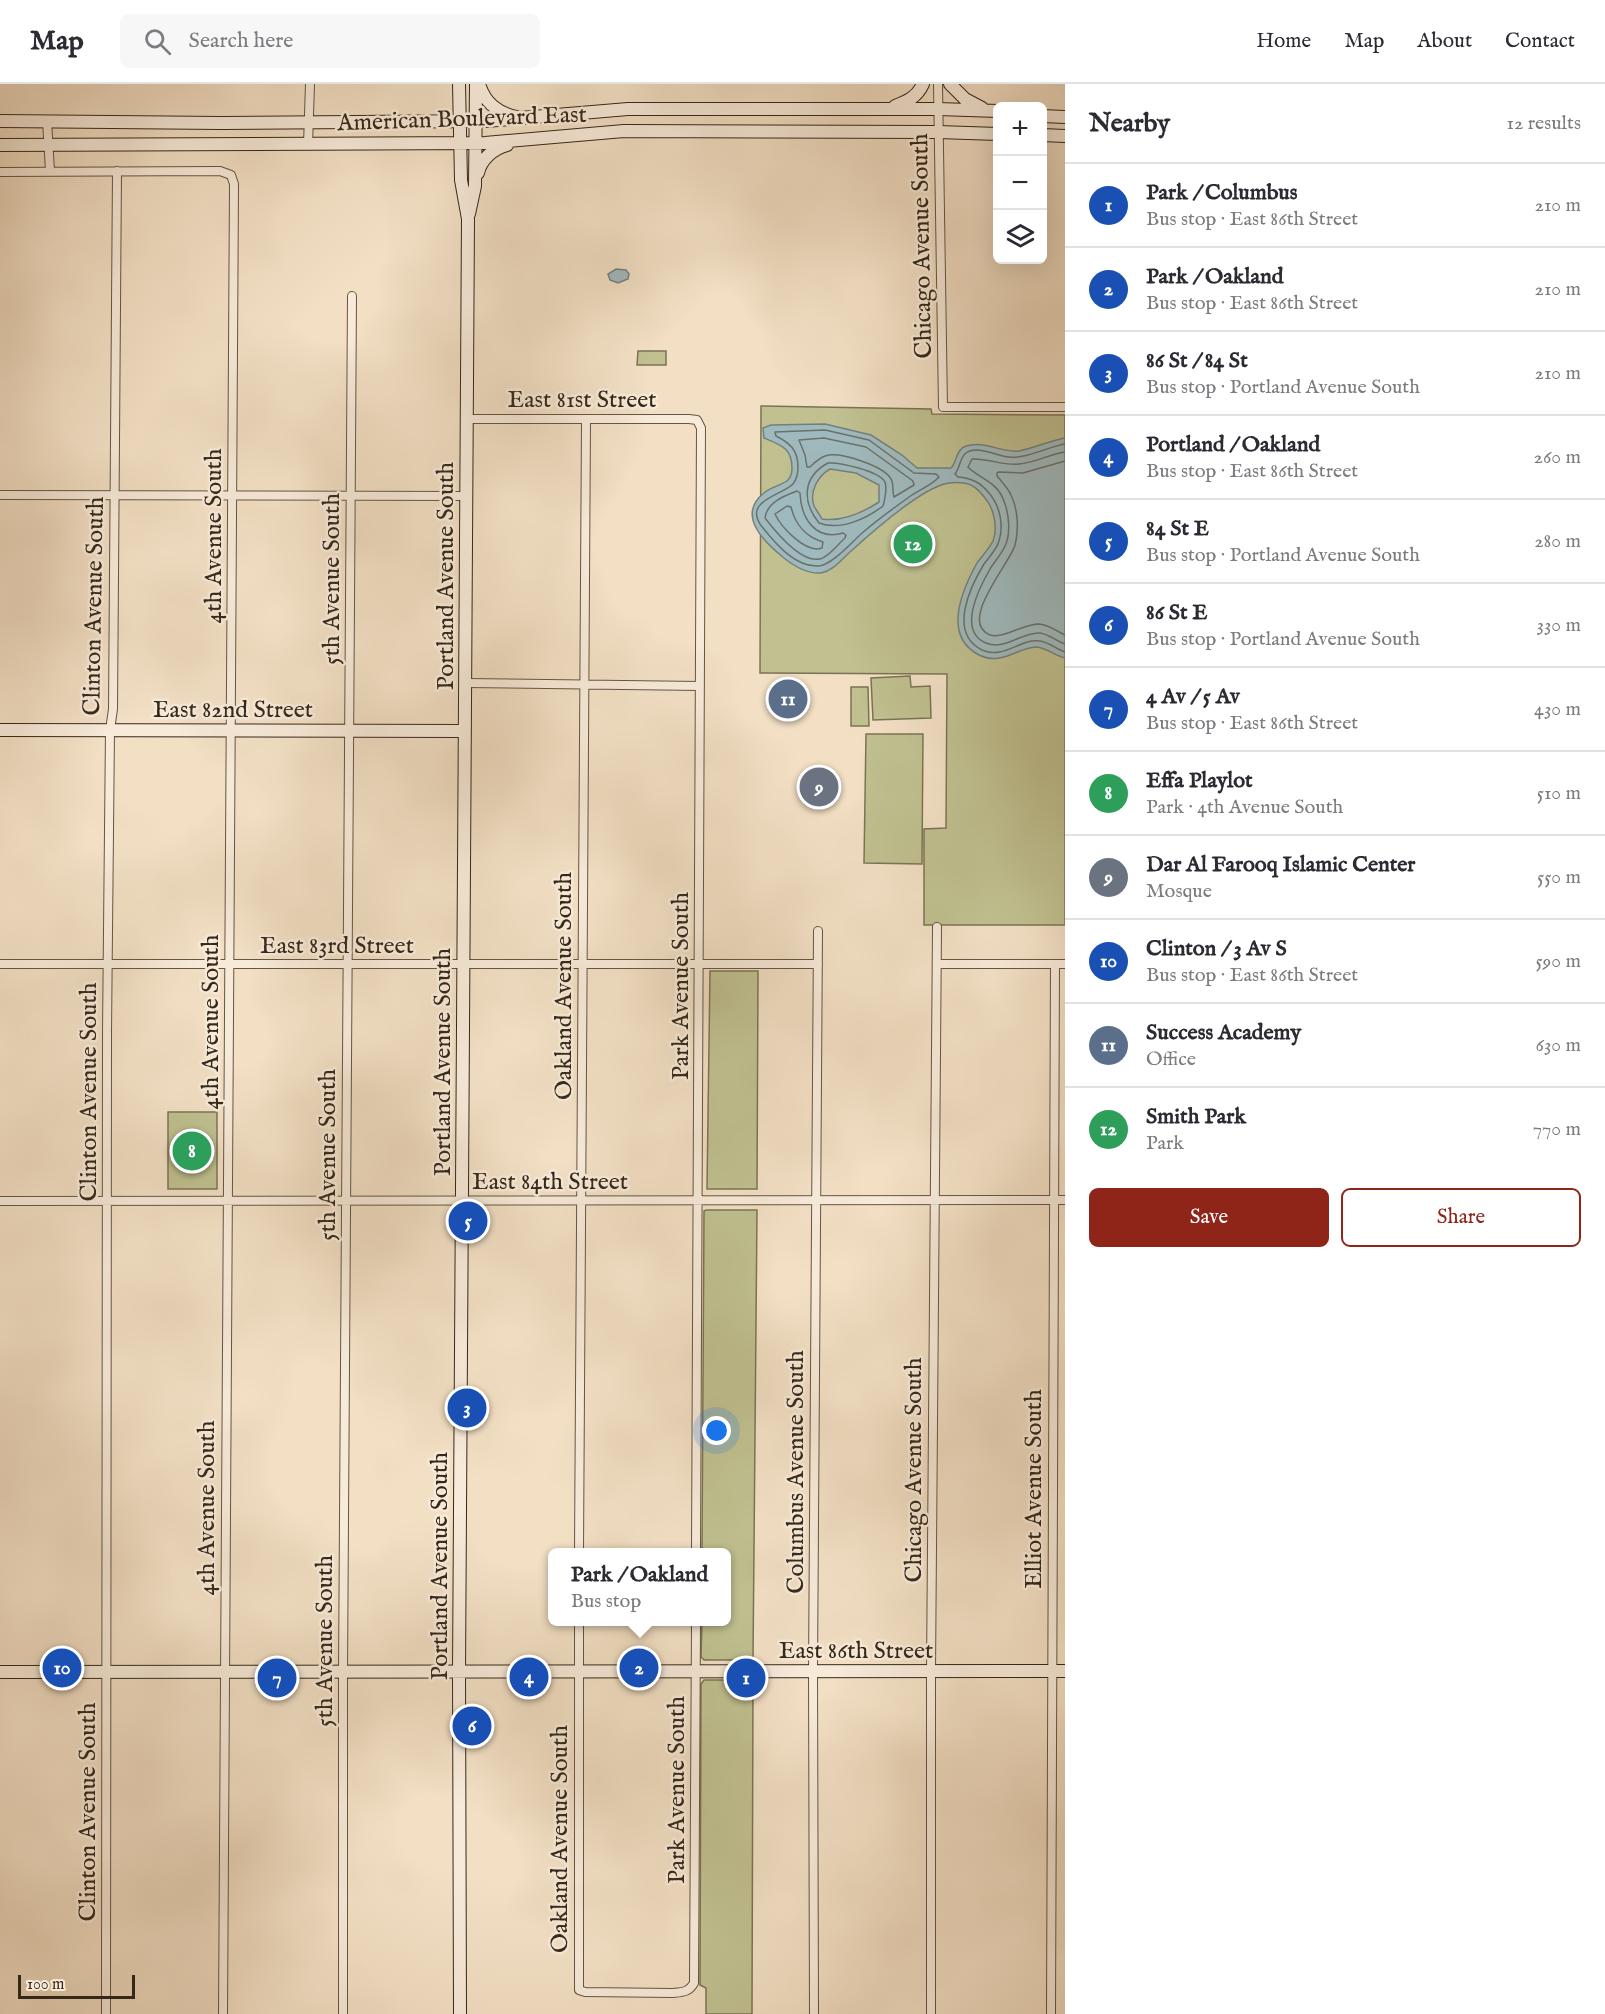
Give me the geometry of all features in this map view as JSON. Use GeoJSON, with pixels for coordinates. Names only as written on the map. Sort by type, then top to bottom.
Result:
{"type":"FeatureCollection","features":[{"type":"Feature","properties":{"kind":"main road","name":"Portland Avenue South"},"geometry":{"type":"LineString","coordinates":[[459,84],[461,186],[468,219],[459,1672],[460,2014]]}},
{"type":"Feature","properties":{"kind":"main road","name":"Portland Avenue South"},"geometry":{"type":"LineString","coordinates":[[468,219],[475,186],[477,84]]}},
{"type":"Feature","properties":{"kind":"main road"},"geometry":{"type":"LineString","coordinates":[[477,84],[496,110],[510,116],[527,119]]}},
{"type":"Feature","properties":{"kind":"main road"},"geometry":{"type":"LineString","coordinates":[[886,110],[908,101],[919,93],[923,84]]}},
{"type":"Feature","properties":{"kind":"main road"},"geometry":{"type":"LineString","coordinates":[[950,84],[965,99],[992,111]]}},
{"type":"Feature","properties":{"kind":"main road","name":"American Boulevard East"},"geometry":{"type":"LineString","coordinates":[[0,121],[252,123],[476,121],[527,119],[613,110],[938,109],[992,111]]}},
{"type":"Feature","properties":{"kind":"main road"},"geometry":{"type":"LineString","coordinates":[[667,110],[667,131]]}},
{"type":"Feature","properties":{"kind":"main road"},"geometry":{"type":"LineString","coordinates":[[1047,116],[1065,117]]}},
{"type":"Feature","properties":{"kind":"main road"},"geometry":{"type":"LineString","coordinates":[[221,145],[222,123]]}},
{"type":"Feature","properties":{"kind":"main road"},"geometry":{"type":"LineString","coordinates":[[252,123],[252,145]]}},
{"type":"Feature","properties":{"kind":"main road","name":"American Boulevard East"},"geometry":{"type":"LineString","coordinates":[[0,146],[476,143],[613,132],[667,131],[993,134]]}},
{"type":"Feature","properties":{"kind":"main road"},"geometry":{"type":"LineString","coordinates":[[1047,135],[1065,136]]}},
{"type":"Feature","properties":{"kind":"main road"},"geometry":{"type":"LineString","coordinates":[[475,186],[480,167],[489,155],[503,146],[521,141]]}},
{"type":"Feature","properties":{"kind":"main road","name":"East 82nd Street"},"geometry":{"type":"LineString","coordinates":[[0,730],[465,731]]}},
{"type":"Feature","properties":{"kind":"main road","name":"East 86th Street"},"geometry":{"type":"LineString","coordinates":[[0,1672],[1065,1671]]}},
{"type":"Feature","properties":{"kind":"street"},"geometry":{"type":"LineString","coordinates":[[308,145],[310,84]]}},
{"type":"Feature","properties":{"kind":"street","name":"Chicago Avenue South"},"geometry":{"type":"LineString","coordinates":[[938,84],[943,407],[1065,406]]}},
{"type":"Feature","properties":{"kind":"street"},"geometry":{"type":"LineString","coordinates":[[47,121],[50,171]]}},
{"type":"Feature","properties":{"kind":"street"},"geometry":{"type":"LineString","coordinates":[[0,172],[117,171]]}},
{"type":"Feature","properties":{"kind":"street","name":"4th Avenue South"},"geometry":{"type":"LineString","coordinates":[[117,171],[220,171],[231,175],[234,184],[223,2014]]}},
{"type":"Feature","properties":{"kind":"street","name":"Clinton Avenue South"},"geometry":{"type":"LineString","coordinates":[[106,2014],[108,964],[110,730],[113,709],[117,171]]}},
{"type":"Feature","properties":{"kind":"street","name":"5th Avenue South"},"geometry":{"type":"LineString","coordinates":[[343,2014],[352,296]]}},
{"type":"Feature","properties":{"kind":"street","name":"East 81st Street"},"geometry":{"type":"LineString","coordinates":[[468,419],[697,420]]}},
{"type":"Feature","properties":{"kind":"street","name":"Oakland Avenue South"},"geometry":{"type":"LineString","coordinates":[[579,1548],[586,419]]}},
{"type":"Feature","properties":{"kind":"street","name":"Park Avenue South"},"geometry":{"type":"LineString","coordinates":[[696,1548],[702,435],[697,420]]}},
{"type":"Feature","properties":{"kind":"street"},"geometry":{"type":"LineString","coordinates":[[0,495],[467,496]]}},
{"type":"Feature","properties":{"kind":"street"},"geometry":{"type":"LineString","coordinates":[[466,683],[700,686]]}},
{"type":"Feature","properties":{"kind":"street","name":"Chicago Avenue South"},"geometry":{"type":"LineString","coordinates":[[931,2014],[931,1671],[937,927]]}},
{"type":"Feature","properties":{"kind":"street","name":"Columbus Avenue South"},"geometry":{"type":"LineString","coordinates":[[814,2014],[813,1671],[818,931]]}},
{"type":"Feature","properties":{"kind":"street","name":"East 83rd Street"},"geometry":{"type":"LineString","coordinates":[[0,964],[818,964]]}},
{"type":"Feature","properties":{"kind":"street"},"geometry":{"type":"LineString","coordinates":[[937,964],[1065,964]]}},
{"type":"Feature","properties":{"kind":"street","name":"Elliot Avenue South"},"geometry":{"type":"LineString","coordinates":[[1052,2014],[1055,964]]}},
{"type":"Feature","properties":{"kind":"street","name":"East 84th Street"},"geometry":{"type":"LineString","coordinates":[[0,1201],[1065,1200]]}},
{"type":"Feature","properties":{"kind":"street","name":"Oakland Avenue South"},"geometry":{"type":"LineString","coordinates":[[579,1626],[579,1984]]}},
{"type":"Feature","properties":{"kind":"street","name":"Park Avenue South"},"geometry":{"type":"LineString","coordinates":[[579,1984],[579,1990],[585,1992],[683,1992],[690,1989],[694,1983],[696,1626]]}},
{"type":"Feature","properties":{"kind":"green space"},"geometry":{"type":"Polygon","coordinates":[[[638,351],[666,351],[666,365],[637,365],[638,351]]]}},
{"type":"Feature","properties":{"kind":"green space"},"geometry":{"type":"Polygon","coordinates":[[[761,406],[931,409],[932,414],[1065,415],[1065,925],[924,925],[924,829],[946,828],[947,674],[760,673],[761,406]]]}},
{"type":"Feature","properties":{"kind":"green space"},"geometry":{"type":"Polygon","coordinates":[[[910,676],[911,687],[930,686],[931,718],[873,720],[871,678],[910,676]]]}},
{"type":"Feature","properties":{"kind":"green space"},"geometry":{"type":"Polygon","coordinates":[[[851,687],[868,687],[869,726],[851,726],[851,687]]]}},
{"type":"Feature","properties":{"kind":"green space"},"geometry":{"type":"Polygon","coordinates":[[[866,734],[923,734],[922,864],[864,863],[866,734]]]}},
{"type":"Feature","properties":{"kind":"green space"},"geometry":{"type":"Polygon","coordinates":[[[710,971],[758,971],[757,1189],[707,1189],[710,971]]]}},
{"type":"Feature","properties":{"kind":"green space"},"geometry":{"type":"Polygon","coordinates":[[[168,1112],[217,1112],[217,1189],[168,1189],[168,1112]]]}},
{"type":"Feature","properties":{"kind":"green space"},"geometry":{"type":"Polygon","coordinates":[[[757,1210],[753,1660],[704,1660],[701,1657],[702,1626],[731,1626],[731,1548],[702,1548],[704,1211],[757,1210]]]}},
{"type":"Feature","properties":{"kind":"green space"},"geometry":{"type":"Polygon","coordinates":[[[704,1680],[753,1680],[752,2014],[706,2014],[706,1988],[700,1985],[701,1684],[704,1680]]]}},
{"type":"Feature","properties":{"kind":"water"},"geometry":{"type":"Polygon","coordinates":[[[616,269],[626,270],[629,274],[628,279],[618,283],[610,280],[608,274],[616,269]]]}},
{"type":"Feature","properties":{"kind":"water"},"geometry":{"type":"Polygon","coordinates":[[[825,424],[871,435],[902,455],[917,468],[951,468],[960,450],[966,446],[986,445],[1019,451],[1065,438],[1065,658],[1036,647],[1002,658],[987,658],[968,647],[961,636],[958,612],[961,599],[977,563],[993,541],[995,530],[993,513],[988,502],[973,486],[955,482],[930,490],[894,515],[837,565],[825,572],[806,571],[784,558],[768,544],[756,528],[752,510],[756,501],[766,491],[788,480],[792,473],[788,452],[780,445],[764,438],[763,428],[771,425],[825,424]],[[830,469],[818,480],[813,500],[822,519],[852,516],[879,502],[879,485],[856,473],[830,469]]]}},
{"type":"Feature","properties":{"kind":"place","name":"Smith Park"},"geometry":{"type":"Point","coordinates":[913,544]}},
{"type":"Feature","properties":{"kind":"place","name":"Success Academy"},"geometry":{"type":"Point","coordinates":[788,699]}},
{"type":"Feature","properties":{"kind":"place","name":"Dar Al Farooq Islamic Center"},"geometry":{"type":"Point","coordinates":[819,787]}},
{"type":"Feature","properties":{"kind":"place","name":"Effa Playlot"},"geometry":{"type":"Point","coordinates":[192,1151]}},
{"type":"Feature","properties":{"kind":"place","name":"84 St E"},"geometry":{"type":"Point","coordinates":[468,1221]}},
{"type":"Feature","properties":{"kind":"place","name":"86 St / 84 St"},"geometry":{"type":"Point","coordinates":[467,1408]}},
{"type":"Feature","properties":{"kind":"place","name":"Clinton / 3 Av S"},"geometry":{"type":"Point","coordinates":[62,1668]}},
{"type":"Feature","properties":{"kind":"place","name":"Park / Oakland"},"geometry":{"type":"Point","coordinates":[639,1668]}},
{"type":"Feature","properties":{"kind":"place","name":"Portland / Oakland"},"geometry":{"type":"Point","coordinates":[529,1677]}},
{"type":"Feature","properties":{"kind":"place","name":"4 Av / 5 Av"},"geometry":{"type":"Point","coordinates":[277,1678]}},
{"type":"Feature","properties":{"kind":"place","name":"Park / Columbus"},"geometry":{"type":"Point","coordinates":[746,1678]}},
{"type":"Feature","properties":{"kind":"place","name":"86 St E"},"geometry":{"type":"Point","coordinates":[472,1726]}}]}
